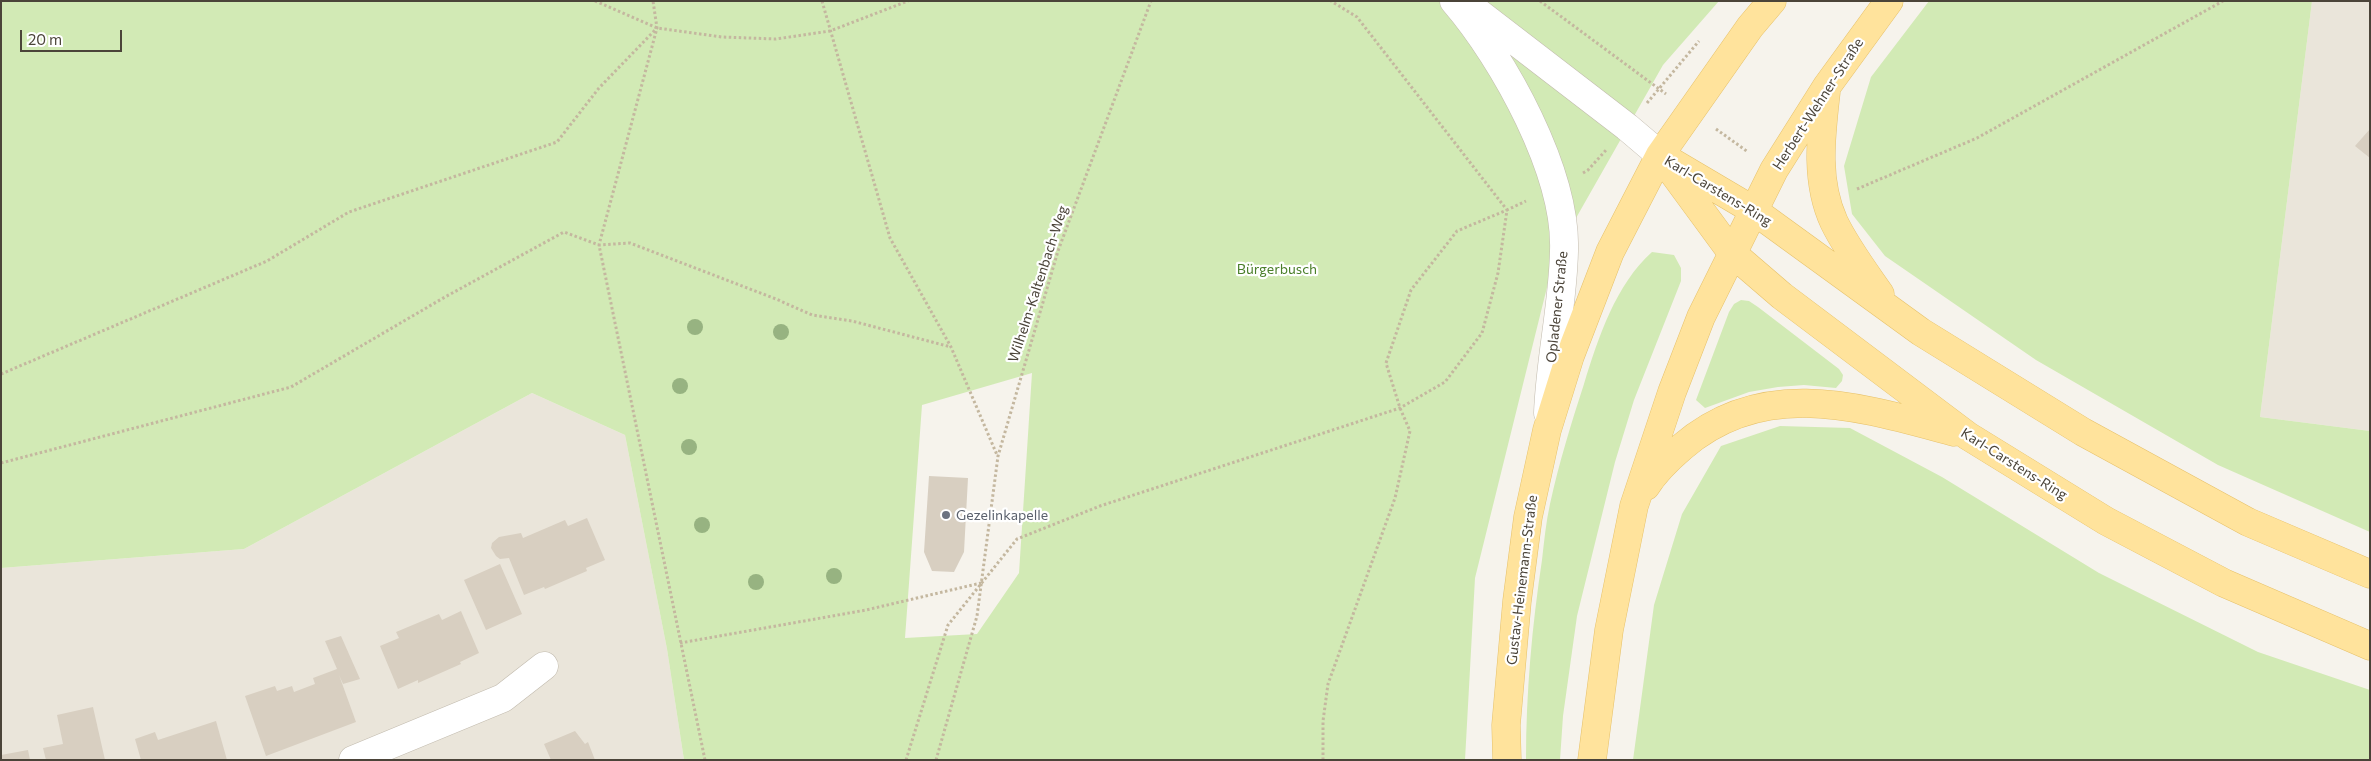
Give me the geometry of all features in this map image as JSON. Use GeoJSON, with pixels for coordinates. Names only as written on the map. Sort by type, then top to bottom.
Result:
{"type":"FeatureCollection","features":[{"type":"Feature","properties":{"kind":"main road"},"geometry":{"type":"LineString","coordinates":[[1660,155],[1750,27],[1772,1]]}},
{"type":"Feature","properties":{"kind":"main road","name":"Herbert-Wehner-Straße"},"geometry":{"type":"LineString","coordinates":[[1753,210],[1774,170],[1827,86],[1889,1]]}},
{"type":"Feature","properties":{"kind":"main road"},"geometry":{"type":"LineString","coordinates":[[1827,86],[1820,157],[1824,191],[1834,221],[1890,309]]}},
{"type":"Feature","properties":{"kind":"main road","name":"Karl-Carstens-Ring"},"geometry":{"type":"LineString","coordinates":[[1660,155],[1753,210],[1921,332],[2083,432],[2248,522],[2370,574]]}},
{"type":"Feature","properties":{"kind":"main road","name":"Karl-Carstens-Ring"},"geometry":{"type":"LineString","coordinates":[[1660,155],[1732,253],[1797,307],[1968,436],[2106,521],[2215,578],[2272,606],[2370,646]]}},
{"type":"Feature","properties":{"kind":"main road","name":"Gustav-Heinemann-Straße"},"geometry":{"type":"LineString","coordinates":[[1507,760],[1506,725],[1518,592],[1528,517],[1547,430],[1570,356],[1610,252],[1660,155]]}},
{"type":"Feature","properties":{"kind":"main road"},"geometry":{"type":"LineString","coordinates":[[1592,760],[1609,630],[1634,506],[1678,375],[1701,317],[1753,210]]}},
{"type":"Feature","properties":{"kind":"main road"},"geometry":{"type":"LineString","coordinates":[[1634,506],[1656,470],[1699,432],[1743,410],[1795,402],[1849,407],[1968,436]]}},
{"type":"Feature","properties":{"kind":"street","name":"Opladener Straße"},"geometry":{"type":"LineString","coordinates":[[1454,1],[1488,48],[1534,127],[1554,186],[1560,213],[1564,250],[1549,377],[1547,430]]}},
{"type":"Feature","properties":{"kind":"street"},"geometry":{"type":"LineString","coordinates":[[1464,1],[1627,127],[1660,155]]}},
{"type":"Feature","properties":{"kind":"street"},"geometry":{"type":"LineString","coordinates":[[353,760],[503,698],[544,666]]}},
{"type":"Feature","properties":{"kind":"path"},"geometry":{"type":"LineString","coordinates":[[595,1],[656,28],[722,37],[776,39],[830,31],[908,1]]}},
{"type":"Feature","properties":{"kind":"path"},"geometry":{"type":"LineString","coordinates":[[653,1],[656,28],[599,245],[705,760]]}},
{"type":"Feature","properties":{"kind":"path"},"geometry":{"type":"LineString","coordinates":[[822,1],[890,238],[951,347],[998,456]]}},
{"type":"Feature","properties":{"kind":"path","name":"Wilhelm-Kaltenbach-Weg"},"geometry":{"type":"LineString","coordinates":[[936,760],[977,616],[998,456],[1058,251],[1151,1]]}},
{"type":"Feature","properties":{"kind":"path"},"geometry":{"type":"LineString","coordinates":[[906,760],[948,625],[1017,540],[1100,506],[1400,408],[1445,382],[1482,333],[1498,273],[1507,210],[1357,17],[1331,1]]}},
{"type":"Feature","properties":{"kind":"path"},"geometry":{"type":"LineString","coordinates":[[1540,1],[1774,170]]}},
{"type":"Feature","properties":{"kind":"path"},"geometry":{"type":"LineString","coordinates":[[1824,191],[1850,192],[1977,138],[2223,1]]}},
{"type":"Feature","properties":{"kind":"path"},"geometry":{"type":"LineString","coordinates":[[1,374],[267,261],[349,212],[557,142],[599,88],[656,28]]}},
{"type":"Feature","properties":{"kind":"path"},"geometry":{"type":"LineString","coordinates":[[1322,760],[1323,721],[1328,684],[1396,498],[1410,431],[1400,408],[1386,363],[1411,290],[1457,231],[1507,210],[1554,186]]}},
{"type":"Feature","properties":{"kind":"path"},"geometry":{"type":"LineString","coordinates":[[1,463],[291,387],[445,297],[564,232],[599,245],[630,243],[812,315],[852,320],[951,347]]}},
{"type":"Feature","properties":{"kind":"path"},"geometry":{"type":"LineString","coordinates":[[680,643],[866,610],[981,583]]}},
{"type":"Feature","properties":{"kind":"shaded area"},"geometry":{"type":"Polygon","coordinates":[[[2312,1],[2370,1],[2370,431],[2260,417],[2312,1]]]}},
{"type":"Feature","properties":{"kind":"shaded area"},"geometry":{"type":"Polygon","coordinates":[[[532,393],[625,435],[667,649],[684,760],[1,760],[1,568],[244,549],[532,393]]]}},
{"type":"Feature","properties":{"kind":"green space","name":"Bürgerbusch"},"geometry":{"type":"Polygon","coordinates":[[[1,1],[1719,1],[1663,65],[1555,255],[1475,578],[1465,760],[684,760],[667,649],[625,435],[532,393],[244,549],[1,568],[1,1]],[[1032,373],[922,405],[905,638],[977,634],[1019,573],[1032,373]]]}},
{"type":"Feature","properties":{"kind":"green space"},"geometry":{"type":"Polygon","coordinates":[[[1929,1],[2312,1],[2260,417],[2370,431],[2370,532],[2218,465],[2036,360],[1885,256],[1852,214],[1844,166],[1871,77],[1929,1]]]}},
{"type":"Feature","properties":{"kind":"green space"},"geometry":{"type":"Polygon","coordinates":[[[1652,252],[1674,255],[1681,268],[1681,281],[1634,400],[1615,462],[1577,616],[1563,716],[1560,760],[1526,760],[1528,685],[1533,635],[1546,525],[1561,459],[1602,330],[1628,280],[1652,252]]]}},
{"type":"Feature","properties":{"kind":"green space"},"geometry":{"type":"Polygon","coordinates":[[[1741,300],[1749,301],[1758,307],[1839,369],[1843,375],[1842,381],[1836,388],[1804,385],[1778,387],[1749,392],[1705,408],[1696,400],[1729,312],[1734,304],[1741,300]]]}},
{"type":"Feature","properties":{"kind":"green space"},"geometry":{"type":"Polygon","coordinates":[[[1780,426],[1850,428],[1942,477],[2099,573],[2258,652],[2370,690],[2370,760],[1633,760],[1654,605],[1682,514],[1721,446],[1780,426]]]}},
{"type":"Feature","properties":{"kind":"building"},"geometry":{"type":"Polygon","coordinates":[[[2370,129],[2370,158],[2355,146],[2370,129]]]}},
{"type":"Feature","properties":{"kind":"building","name":"Gezelinkapelle"},"geometry":{"type":"Polygon","coordinates":[[[929,476],[968,478],[964,552],[954,572],[932,571],[924,552],[929,476]]]}},
{"type":"Feature","properties":{"kind":"building"},"geometry":{"type":"Polygon","coordinates":[[[587,518],[605,560],[586,568],[587,571],[545,589],[544,587],[524,595],[509,558],[500,559],[491,548],[492,543],[499,537],[521,533],[523,538],[565,520],[568,526],[587,518]]]}},
{"type":"Feature","properties":{"kind":"building"},"geometry":{"type":"Polygon","coordinates":[[[500,564],[522,614],[486,630],[464,580],[500,564]]]}},
{"type":"Feature","properties":{"kind":"building"},"geometry":{"type":"Polygon","coordinates":[[[461,611],[479,653],[460,662],[461,664],[418,683],[418,680],[398,689],[380,646],[399,638],[396,632],[439,614],[442,620],[461,611]]]}},
{"type":"Feature","properties":{"kind":"building"},"geometry":{"type":"Polygon","coordinates":[[[341,636],[360,679],[343,684],[339,675],[356,722],[266,756],[245,696],[275,686],[277,691],[292,686],[294,692],[315,684],[313,678],[337,669],[325,641],[341,636]]]}},
{"type":"Feature","properties":{"kind":"building"},"geometry":{"type":"Polygon","coordinates":[[[93,707],[105,760],[46,760],[43,748],[63,744],[57,715],[93,707]]]}},
{"type":"Feature","properties":{"kind":"building"},"geometry":{"type":"Polygon","coordinates":[[[216,721],[227,760],[141,760],[135,739],[155,732],[158,740],[216,721]]]}},
{"type":"Feature","properties":{"kind":"building"},"geometry":{"type":"Polygon","coordinates":[[[575,731],[585,744],[588,742],[595,760],[551,760],[544,744],[575,731]]]}},
{"type":"Feature","properties":{"kind":"building"},"geometry":{"type":"Polygon","coordinates":[[[28,750],[30,760],[1,760],[1,755],[28,750]]]}},
{"type":"Feature","properties":{"kind":"place","name":"Gezelinkapelle"},"geometry":{"type":"Point","coordinates":[946,515]}}]}
